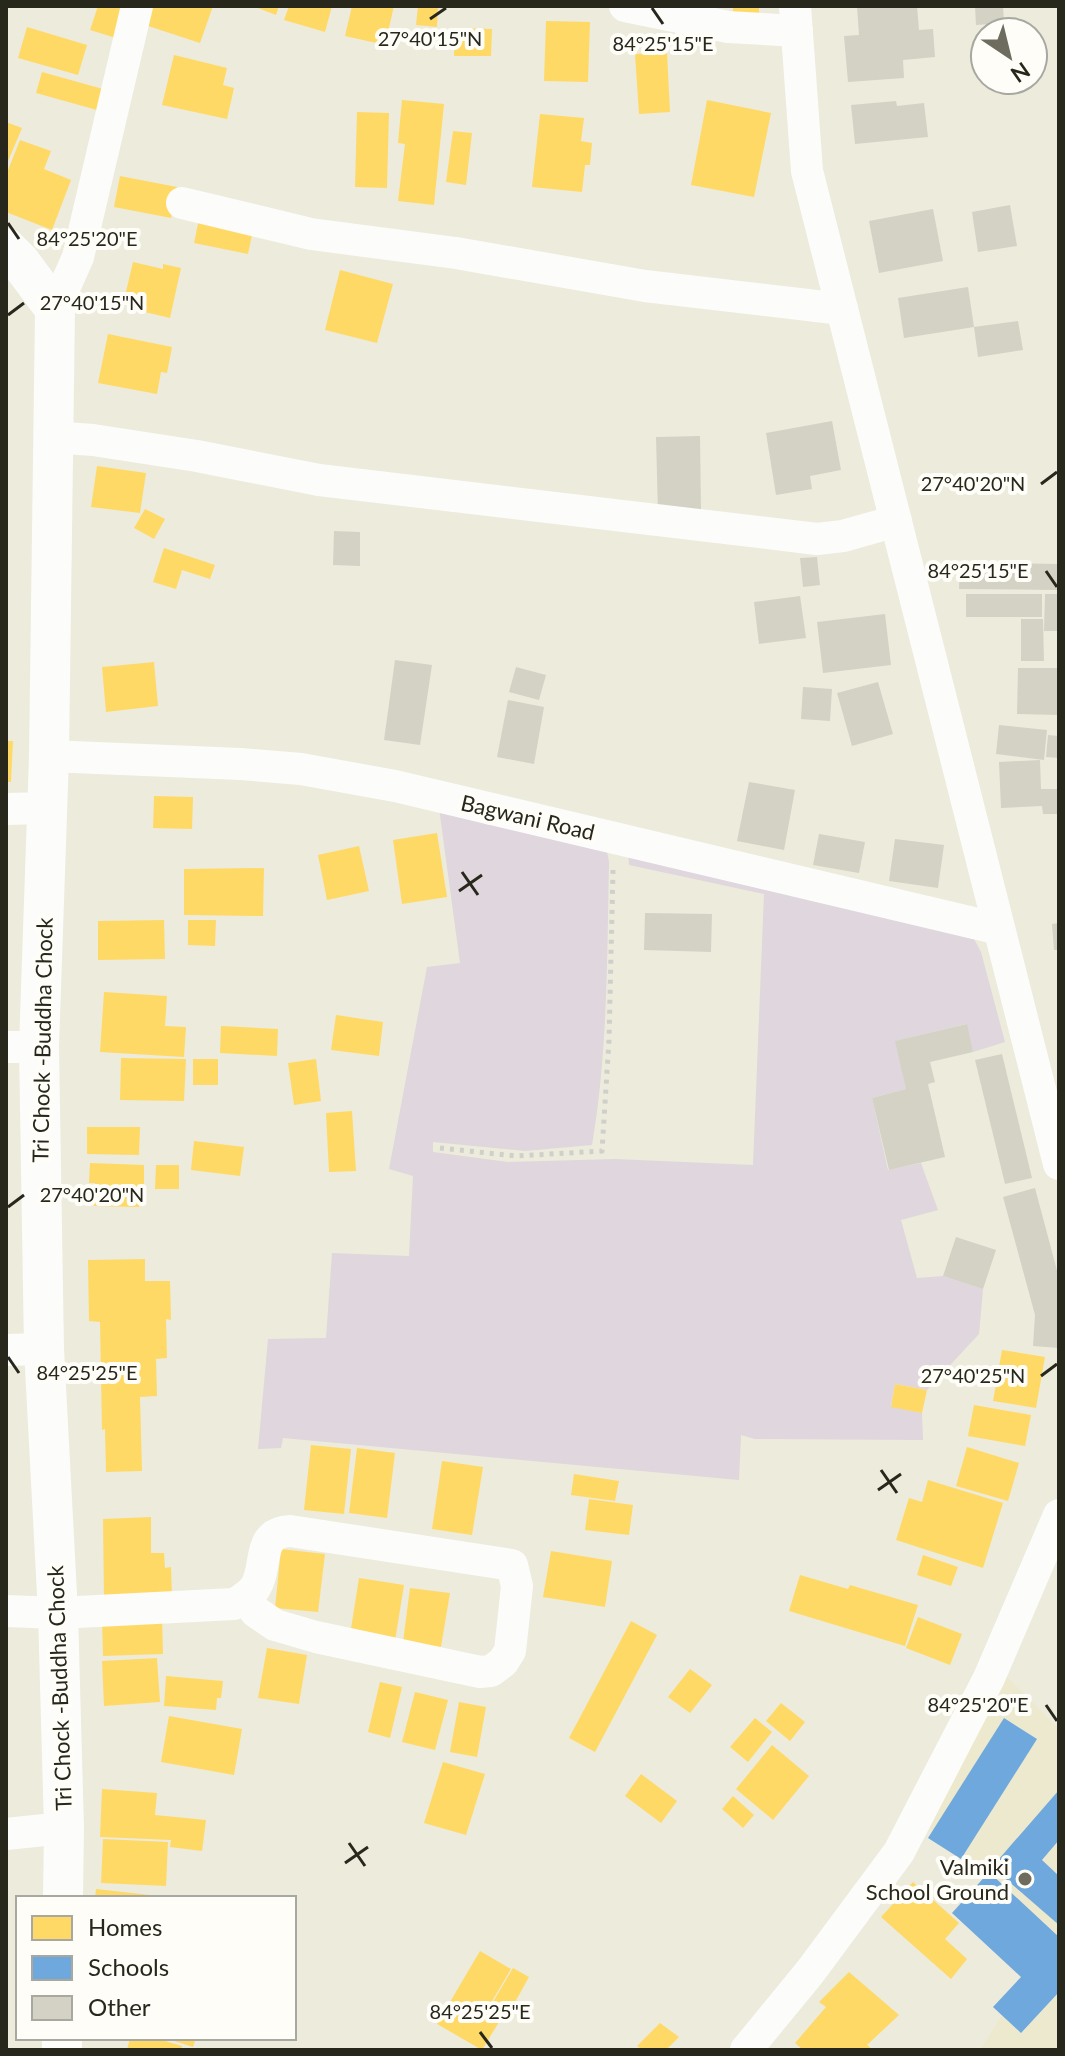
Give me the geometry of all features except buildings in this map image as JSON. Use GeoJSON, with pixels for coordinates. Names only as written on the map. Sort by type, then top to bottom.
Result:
{"type":"FeatureCollection","features":[{"type":"Feature","properties":{"kind":"street"},"geometry":{"type":"LineString","coordinates":[[6,248],[55,309],[78,257],[137,6]]}},
{"type":"Feature","properties":{"kind":"street"},"geometry":{"type":"LineString","coordinates":[[625,6],[728,27],[796,19],[807,171],[1059,1164]]}},
{"type":"Feature","properties":{"kind":"street"},"geometry":{"type":"LineString","coordinates":[[182,203],[311,234],[456,253],[645,286],[842,309]]}},
{"type":"Feature","properties":{"kind":"street","name":"Tri Chock -Buddha Chock"},"geometry":{"type":"LineString","coordinates":[[55,309],[47,808],[22,1047],[25,1350],[58,1613],[63,1896]]}},
{"type":"Feature","properties":{"kind":"street"},"geometry":{"type":"LineString","coordinates":[[52,437],[197,456],[319,480],[817,539],[843,536],[896,521]]}},
{"type":"Feature","properties":{"kind":"street","name":"Bagwani Road"},"geometry":{"type":"LineString","coordinates":[[49,756],[301,769],[395,786],[999,929]]}},
{"type":"Feature","properties":{"kind":"street"},"geometry":{"type":"LineString","coordinates":[[6,809],[47,808]]}},
{"type":"Feature","properties":{"kind":"street"},"geometry":{"type":"LineString","coordinates":[[746,2050],[810,1972],[899,1852],[989,1678],[1059,1515]]}},
{"type":"Feature","properties":{"kind":"street"},"geometry":{"type":"LineString","coordinates":[[6,1611],[58,1613],[234,1604],[245,1598],[259,1579],[268,1541],[274,1534],[290,1531],[512,1565],[517,1586],[510,1651],[503,1662],[491,1671],[480,1672],[316,1637],[275,1625],[256,1612],[245,1598]]}},
{"type":"Feature","properties":{"kind":"street"},"geometry":{"type":"LineString","coordinates":[[6,1834],[64,1828]]}},
{"type":"Feature","properties":{"kind":"path"},"geometry":{"type":"LineString","coordinates":[[440,1148],[516,1156],[602,1151],[609,1040],[613,837]]}},
{"type":"Feature","properties":{"kind":"shaded area"},"geometry":{"type":"Polygon","coordinates":[[[439,808],[607,851],[609,862],[604,1039],[592,1145],[525,1151],[433,1142],[433,1152],[508,1162],[615,1159],[753,1165],[764,894],[629,865],[628,850],[974,939],[981,952],[1005,1042],[973,1052],[966,1024],[896,1041],[906,1089],[872,1098],[888,1170],[921,1163],[938,1210],[901,1220],[917,1278],[943,1276],[983,1289],[979,1334],[927,1390],[895,1384],[891,1406],[922,1413],[923,1440],[755,1439],[741,1435],[739,1480],[283,1438],[281,1448],[258,1449],[268,1339],[326,1338],[332,1253],[409,1256],[413,1176],[389,1169],[427,967],[460,963],[439,808]]]}},
{"type":"Feature","properties":{"kind":"shaded area","name":"Valmiki School Ground"},"geometry":{"type":"Polygon","coordinates":[[[1006,1676],[1059,1729],[1059,2050],[980,2050],[1055,1932],[928,1826],[1006,1676]]]}},
{"type":"Feature","properties":{"kind":"place","name":"Valmiki School Ground"},"geometry":{"type":"Point","coordinates":[1025,1879]}}]}
